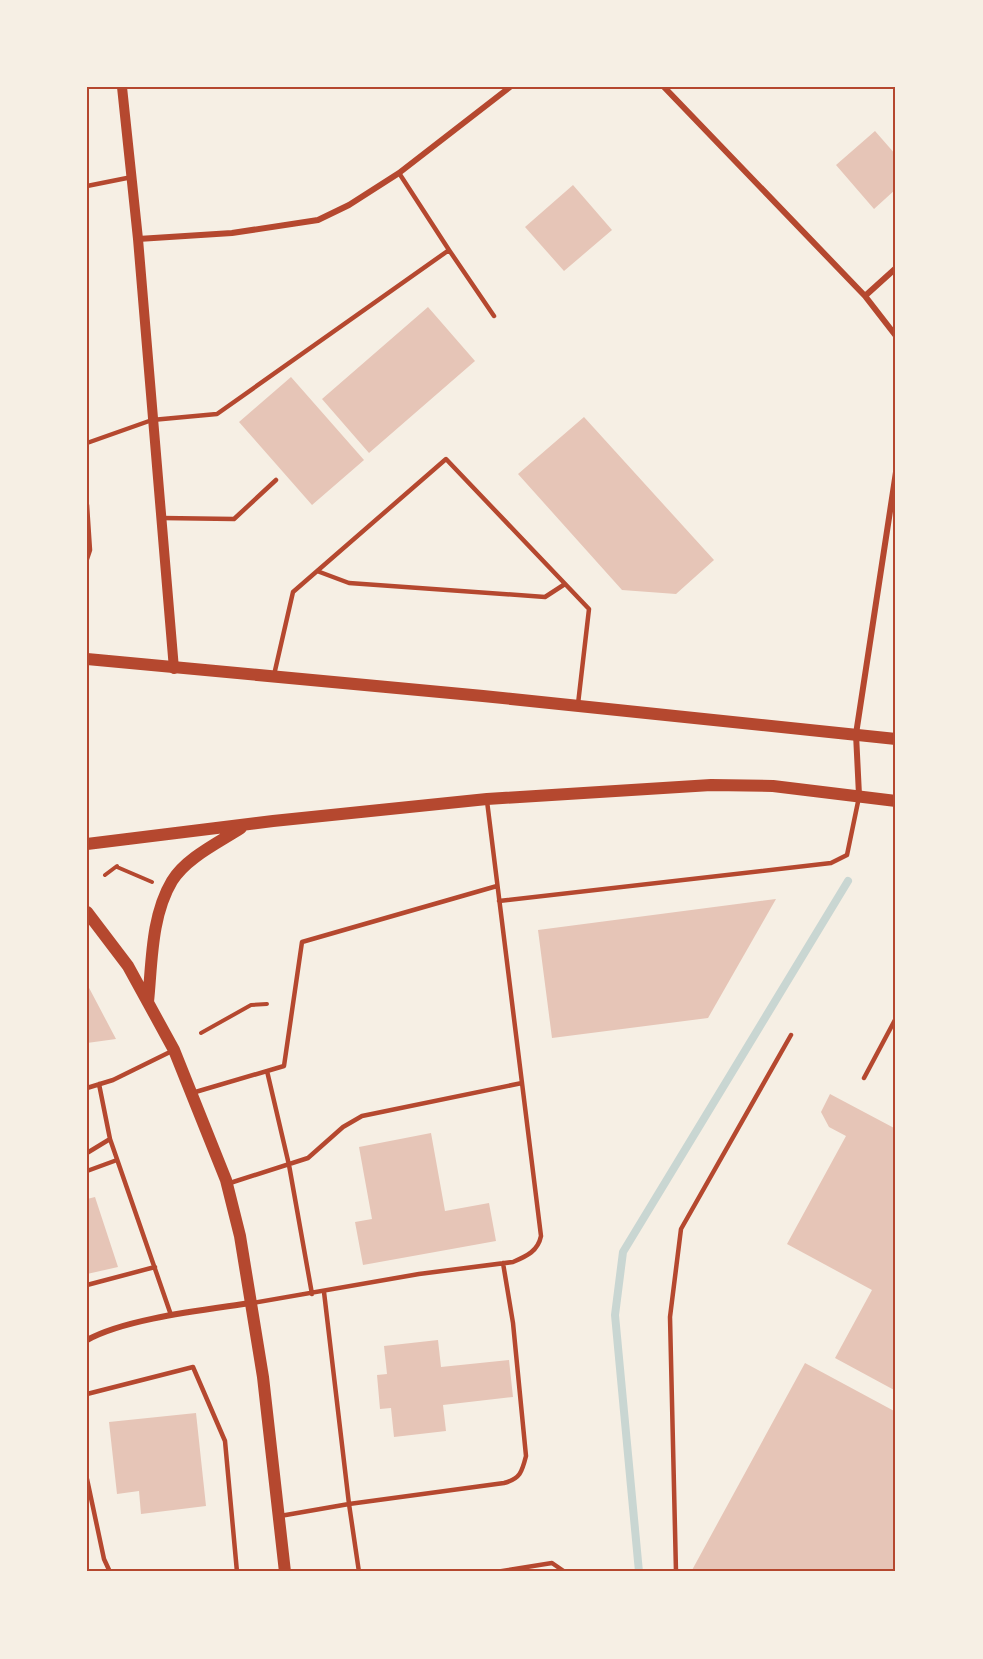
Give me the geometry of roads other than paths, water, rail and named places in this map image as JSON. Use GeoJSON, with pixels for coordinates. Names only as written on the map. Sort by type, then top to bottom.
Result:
{"type":"FeatureCollection","features":[{"type":"Feature","properties":{"kind":"main road"},"geometry":{"type":"LineString","coordinates":[[87,660],[578,706],[896,740]]}},
{"type":"Feature","properties":{"kind":"main road"},"geometry":{"type":"LineString","coordinates":[[87,844],[273,821],[487,799],[711,785],[773,786],[896,801]]}},
{"type":"Feature","properties":{"kind":"main road"},"geometry":{"type":"LineString","coordinates":[[148,1002],[155,932],[160,907],[172,880],[194,859],[243,826]]}},
{"type":"Feature","properties":{"kind":"main road"},"geometry":{"type":"LineString","coordinates":[[87,912],[128,966],[174,1050],[227,1184],[240,1236],[263,1377],[285,1572]]}},
{"type":"Feature","properties":{"kind":"street"},"geometry":{"type":"LineString","coordinates":[[122,87],[138,239],[174,669]]}},
{"type":"Feature","properties":{"kind":"street"},"geometry":{"type":"LineString","coordinates":[[138,239],[232,233],[318,220],[349,205],[399,173],[510,87]]}},
{"type":"Feature","properties":{"kind":"street"},"geometry":{"type":"LineString","coordinates":[[664,87],[865,296],[896,336]]}},
{"type":"Feature","properties":{"kind":"street"},"geometry":{"type":"LineString","coordinates":[[865,296],[896,268]]}},
{"type":"Feature","properties":{"kind":"street"},"geometry":{"type":"LineString","coordinates":[[859,795],[856,734],[896,472]]}},
{"type":"Feature","properties":{"kind":"street"},"geometry":{"type":"LineString","coordinates":[[87,1340],[113,1329],[172,1316],[251,1303]]}},
{"type":"Feature","properties":{"kind":"lane"},"geometry":{"type":"LineString","coordinates":[[399,173],[494,316]]}},
{"type":"Feature","properties":{"kind":"lane"},"geometry":{"type":"LineString","coordinates":[[87,186],[132,177]]}},
{"type":"Feature","properties":{"kind":"lane"},"geometry":{"type":"LineString","coordinates":[[87,443],[152,420],[217,414],[449,250]]}},
{"type":"Feature","properties":{"kind":"lane"},"geometry":{"type":"LineString","coordinates":[[273,678],[293,592],[446,459],[589,609],[578,706]]}},
{"type":"Feature","properties":{"kind":"lane"},"geometry":{"type":"LineString","coordinates":[[162,519],[234,519],[276,480]]}},
{"type":"Feature","properties":{"kind":"lane"},"geometry":{"type":"LineString","coordinates":[[87,505],[90,550],[87,559]]}},
{"type":"Feature","properties":{"kind":"lane"},"geometry":{"type":"LineString","coordinates":[[317,571],[349,583],[545,597],[565,584]]}},
{"type":"Feature","properties":{"kind":"lane"},"geometry":{"type":"LineString","coordinates":[[499,902],[831,863],[847,855],[859,795]]}},
{"type":"Feature","properties":{"kind":"lane"},"geometry":{"type":"LineString","coordinates":[[251,1303],[419,1274],[504,1263],[527,1256],[539,1246],[541,1236],[487,799]]}},
{"type":"Feature","properties":{"kind":"lane"},"geometry":{"type":"LineString","coordinates":[[192,1093],[284,1066],[302,942],[497,886]]}},
{"type":"Feature","properties":{"kind":"lane"},"geometry":{"type":"LineString","coordinates":[[864,1078],[896,1018]]}},
{"type":"Feature","properties":{"kind":"lane"},"geometry":{"type":"LineString","coordinates":[[676,1572],[670,1317],[681,1229],[791,1035]]}},
{"type":"Feature","properties":{"kind":"lane"},"geometry":{"type":"LineString","coordinates":[[87,1088],[113,1080],[174,1050]]}},
{"type":"Feature","properties":{"kind":"lane"},"geometry":{"type":"LineString","coordinates":[[267,1071],[289,1165],[312,1294]]}},
{"type":"Feature","properties":{"kind":"lane"},"geometry":{"type":"LineString","coordinates":[[227,1184],[308,1158],[343,1126],[362,1116],[522,1083]]}},
{"type":"Feature","properties":{"kind":"lane"},"geometry":{"type":"LineString","coordinates":[[99,1084],[110,1139],[172,1316]]}},
{"type":"Feature","properties":{"kind":"lane"},"geometry":{"type":"LineString","coordinates":[[87,1153],[110,1139]]}},
{"type":"Feature","properties":{"kind":"lane"},"geometry":{"type":"LineString","coordinates":[[87,1171],[117,1160]]}},
{"type":"Feature","properties":{"kind":"lane"},"geometry":{"type":"LineString","coordinates":[[279,1516],[504,1483],[516,1480],[521,1475],[526,1456],[524,1430],[504,1263]]}},
{"type":"Feature","properties":{"kind":"lane"},"geometry":{"type":"LineString","coordinates":[[87,1285],[155,1267]]}},
{"type":"Feature","properties":{"kind":"lane"},"geometry":{"type":"LineString","coordinates":[[324,1292],[359,1572]]}},
{"type":"Feature","properties":{"kind":"lane"},"geometry":{"type":"LineString","coordinates":[[87,1394],[193,1367],[225,1441],[237,1572]]}},
{"type":"Feature","properties":{"kind":"lane"},"geometry":{"type":"LineString","coordinates":[[87,1479],[104,1559],[110,1572]]}},
{"type":"Feature","properties":{"kind":"lane"},"geometry":{"type":"LineString","coordinates":[[496,1572],[552,1563],[565,1572]]}},
{"type":"Feature","properties":{"kind":"waterway"},"geometry":{"type":"LineString","coordinates":[[639,1572],[615,1315],[623,1252],[848,881]]}}]}
